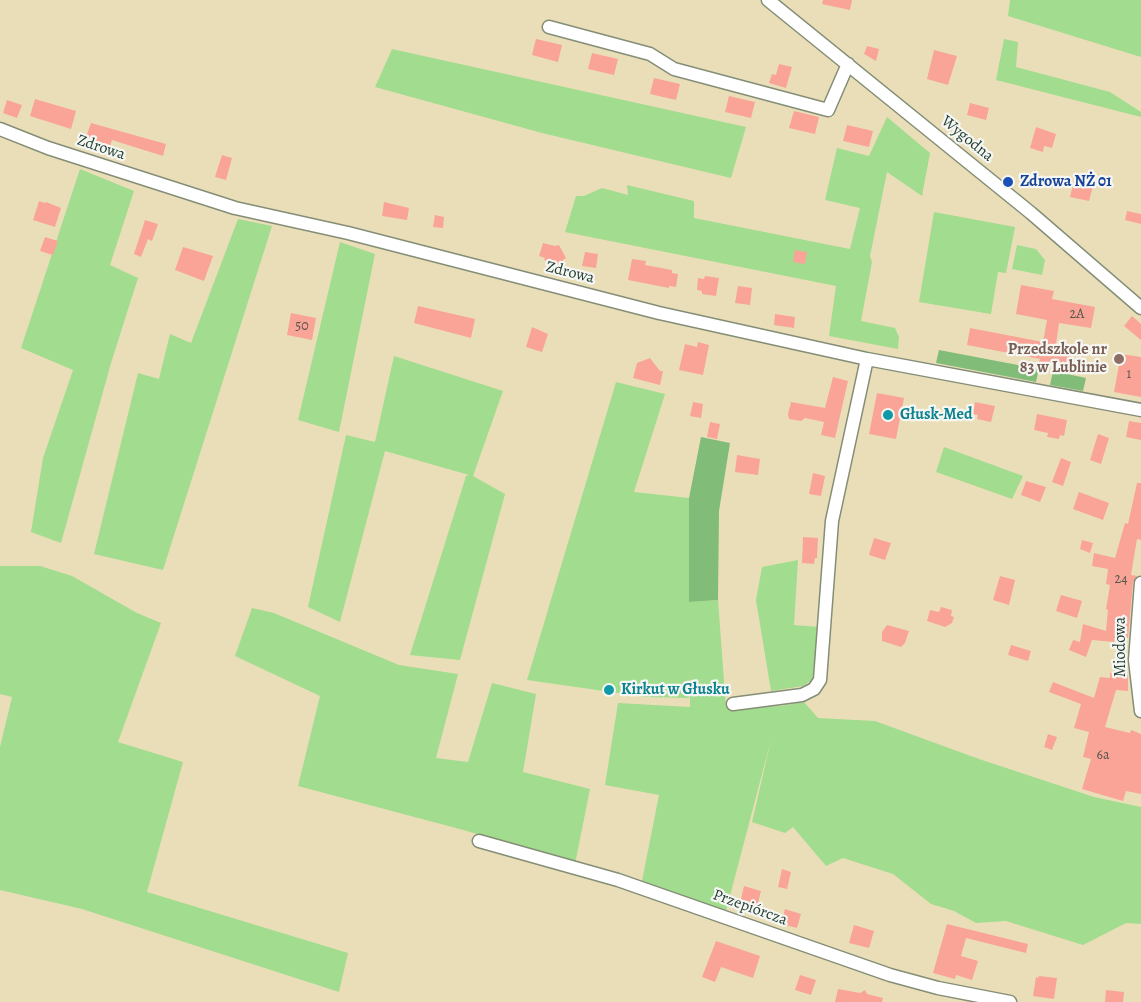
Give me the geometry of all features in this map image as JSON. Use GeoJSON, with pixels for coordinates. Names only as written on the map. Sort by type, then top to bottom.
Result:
{"type":"FeatureCollection","features":[{"type":"Feature","properties":{"kind":"street","name":"Wygodna"},"geometry":{"type":"LineString","coordinates":[[768,0],[1031,213],[1141,308]]}},
{"type":"Feature","properties":{"kind":"street"},"geometry":{"type":"LineString","coordinates":[[549,27],[650,54],[674,69],[828,110],[848,64]]}},
{"type":"Feature","properties":{"kind":"street","name":"Zdrowa"},"geometry":{"type":"LineString","coordinates":[[0,129],[48,148],[235,208],[348,233],[659,313],[867,360],[1141,410]]}},
{"type":"Feature","properties":{"kind":"street"},"geometry":{"type":"LineString","coordinates":[[733,704],[802,695],[814,689],[820,680],[832,520],[867,360]]}},
{"type":"Feature","properties":{"kind":"street","name":"Miodowa"},"geometry":{"type":"LineString","coordinates":[[1141,583],[1135,660],[1141,711]]}},
{"type":"Feature","properties":{"kind":"street","name":"Przepiórcza"},"geometry":{"type":"LineString","coordinates":[[479,841],[628,883],[890,975],[938,988],[1010,1002]]}},
{"type":"Feature","properties":{"kind":"green space"},"geometry":{"type":"Polygon","coordinates":[[[1010,0],[1141,0],[1141,57],[1008,16],[1010,0]]]}},
{"type":"Feature","properties":{"kind":"green space"},"geometry":{"type":"Polygon","coordinates":[[[1004,39],[1018,42],[1016,67],[1110,92],[1141,112],[1141,117],[996,80],[1004,39]]]}},
{"type":"Feature","properties":{"kind":"green space"},"geometry":{"type":"Polygon","coordinates":[[[392,49],[746,127],[731,178],[542,133],[375,87],[392,49]]]}},
{"type":"Feature","properties":{"kind":"green space"},"geometry":{"type":"Polygon","coordinates":[[[887,117],[930,153],[922,196],[887,172],[870,256],[872,262],[861,321],[895,328],[899,337],[898,349],[829,336],[836,286],[565,232],[576,196],[584,196],[602,188],[628,195],[627,185],[694,201],[694,218],[850,249],[860,208],[825,200],[837,148],[869,156],[887,117]]]}},
{"type":"Feature","properties":{"kind":"green space"},"geometry":{"type":"Polygon","coordinates":[[[80,169],[134,191],[110,265],[138,278],[111,363],[61,543],[31,532],[43,458],[73,370],[21,348],[80,169]]]}},
{"type":"Feature","properties":{"kind":"green space"},"geometry":{"type":"Polygon","coordinates":[[[934,212],[1015,227],[1006,273],[998,272],[991,314],[919,302],[934,212]]]}},
{"type":"Feature","properties":{"kind":"green space"},"geometry":{"type":"Polygon","coordinates":[[[238,219],[272,226],[163,570],[94,554],[138,373],[159,379],[170,334],[191,343],[238,219]]]}},
{"type":"Feature","properties":{"kind":"green space"},"geometry":{"type":"Polygon","coordinates":[[[340,242],[375,254],[339,432],[298,420],[340,242]]]}},
{"type":"Feature","properties":{"kind":"green space"},"geometry":{"type":"Polygon","coordinates":[[[1017,245],[1036,249],[1045,260],[1042,275],[1012,269],[1017,245]]]}},
{"type":"Feature","properties":{"kind":"green space"},"geometry":{"type":"Polygon","coordinates":[[[939,350],[1039,369],[1036,382],[936,363],[939,350]]]}},
{"type":"Feature","properties":{"kind":"green space"},"geometry":{"type":"Polygon","coordinates":[[[394,356],[503,391],[473,476],[505,494],[460,660],[410,655],[466,476],[469,475],[385,451],[340,622],[308,607],[346,435],[375,442],[394,356]]]}},
{"type":"Feature","properties":{"kind":"green space"},"geometry":{"type":"Polygon","coordinates":[[[1053,371],[1086,378],[1083,391],[1050,385],[1053,371]]]}},
{"type":"Feature","properties":{"kind":"green space"},"geometry":{"type":"Polygon","coordinates":[[[616,382],[665,394],[634,492],[689,498],[689,602],[718,600],[726,708],[780,706],[804,702],[818,718],[875,721],[979,759],[1094,797],[1141,807],[1141,924],[1126,923],[1083,945],[1006,921],[976,923],[954,911],[931,904],[893,874],[843,858],[826,866],[793,827],[785,833],[752,822],[771,740],[726,911],[642,881],[659,795],[605,785],[618,703],[690,707],[690,672],[689,698],[646,697],[527,680],[616,382]]]}},
{"type":"Feature","properties":{"kind":"green space"},"geometry":{"type":"Polygon","coordinates":[[[701,437],[730,443],[719,511],[718,600],[689,602],[689,498],[701,437]]]}},
{"type":"Feature","properties":{"kind":"green space"},"geometry":{"type":"Polygon","coordinates":[[[944,447],[1023,476],[1012,499],[936,472],[944,447]]]}},
{"type":"Feature","properties":{"kind":"green space"},"geometry":{"type":"Polygon","coordinates":[[[798,560],[794,625],[819,627],[817,660],[812,680],[803,686],[771,691],[756,600],[762,567],[798,560]]]}},
{"type":"Feature","properties":{"kind":"green space"},"geometry":{"type":"Polygon","coordinates":[[[0,566],[40,566],[72,576],[137,613],[161,623],[118,742],[183,762],[147,892],[348,953],[339,992],[82,909],[0,890],[0,747],[12,697],[0,694],[0,566]]]}},
{"type":"Feature","properties":{"kind":"green space"},"geometry":{"type":"Polygon","coordinates":[[[252,608],[274,613],[399,665],[458,674],[436,758],[468,762],[492,683],[536,694],[523,772],[590,789],[575,864],[467,831],[298,786],[320,696],[235,656],[252,608]]]}},
{"type":"Feature","properties":{"kind":"building"},"geometry":{"type":"Polygon","coordinates":[[[823,0],[852,0],[850,10],[822,4],[823,0]]]}},
{"type":"Feature","properties":{"kind":"building"},"geometry":{"type":"Polygon","coordinates":[[[536,39],[562,45],[558,62],[532,55],[536,39]]]}},
{"type":"Feature","properties":{"kind":"building"},"geometry":{"type":"Polygon","coordinates":[[[867,46],[879,49],[876,61],[864,54],[867,46]]]}},
{"type":"Feature","properties":{"kind":"building"},"geometry":{"type":"Polygon","coordinates":[[[934,50],[957,56],[948,85],[927,79],[934,50]]]}},
{"type":"Feature","properties":{"kind":"building"},"geometry":{"type":"Polygon","coordinates":[[[592,53],[618,59],[614,75],[588,69],[592,53]]]}},
{"type":"Feature","properties":{"kind":"building"},"geometry":{"type":"Polygon","coordinates":[[[779,64],[792,67],[786,88],[769,83],[772,74],[776,75],[779,64]]]}},
{"type":"Feature","properties":{"kind":"building"},"geometry":{"type":"Polygon","coordinates":[[[654,78],[680,84],[676,100],[650,94],[654,78]]]}},
{"type":"Feature","properties":{"kind":"building"},"geometry":{"type":"Polygon","coordinates":[[[729,96],[755,102],[751,118],[725,112],[729,96]]]}},
{"type":"Feature","properties":{"kind":"building"},"geometry":{"type":"Polygon","coordinates":[[[35,99],[76,111],[71,129],[30,116],[35,99]]]}},
{"type":"Feature","properties":{"kind":"building"},"geometry":{"type":"Polygon","coordinates":[[[7,100],[22,105],[17,118],[3,113],[7,100]]]}},
{"type":"Feature","properties":{"kind":"building"},"geometry":{"type":"Polygon","coordinates":[[[970,103],[989,108],[986,120],[967,115],[970,103]]]}},
{"type":"Feature","properties":{"kind":"building"},"geometry":{"type":"Polygon","coordinates":[[[794,111],[819,117],[815,134],[789,128],[794,111]]]}},
{"type":"Feature","properties":{"kind":"building"},"geometry":{"type":"Polygon","coordinates":[[[91,123],[166,144],[163,156],[112,140],[110,146],[86,137],[91,123]]]}},
{"type":"Feature","properties":{"kind":"building"},"geometry":{"type":"Polygon","coordinates":[[[847,125],[873,131],[869,147],[843,141],[847,125]]]}},
{"type":"Feature","properties":{"kind":"building"},"geometry":{"type":"Polygon","coordinates":[[[1036,127],[1056,134],[1052,148],[1044,146],[1043,152],[1030,148],[1036,127]]]}},
{"type":"Feature","properties":{"kind":"building"},"geometry":{"type":"Polygon","coordinates":[[[222,155],[232,158],[226,180],[215,177],[222,155]]]}},
{"type":"Feature","properties":{"kind":"building"},"geometry":{"type":"Polygon","coordinates":[[[1076,173],[1095,178],[1089,201],[1070,197],[1076,173]]]}},
{"type":"Feature","properties":{"kind":"building"},"geometry":{"type":"Polygon","coordinates":[[[39,201],[61,208],[55,227],[33,220],[39,201]]]}},
{"type":"Feature","properties":{"kind":"building"},"geometry":{"type":"Polygon","coordinates":[[[384,202],[409,208],[407,220],[382,216],[384,202]]]}},
{"type":"Feature","properties":{"kind":"building"},"geometry":{"type":"Polygon","coordinates":[[[1127,211],[1141,214],[1141,224],[1125,220],[1127,211]]]}},
{"type":"Feature","properties":{"kind":"building"},"geometry":{"type":"Polygon","coordinates":[[[435,215],[444,217],[443,228],[433,227],[435,215]]]}},
{"type":"Feature","properties":{"kind":"building"},"geometry":{"type":"Polygon","coordinates":[[[145,220],[158,224],[152,241],[148,239],[141,257],[134,254],[145,220]]]}},
{"type":"Feature","properties":{"kind":"building"},"geometry":{"type":"Polygon","coordinates":[[[45,237],[58,241],[53,255],[40,251],[45,237]]]}},
{"type":"Feature","properties":{"kind":"building"},"geometry":{"type":"Polygon","coordinates":[[[543,243],[559,245],[566,258],[561,265],[544,260],[545,258],[539,256],[543,243]]]}},
{"type":"Feature","properties":{"kind":"building"},"geometry":{"type":"Polygon","coordinates":[[[183,247],[213,256],[204,281],[175,270],[183,247]]]}},
{"type":"Feature","properties":{"kind":"building"},"geometry":{"type":"Polygon","coordinates":[[[795,250],[807,252],[805,264],[793,262],[795,250]]]}},
{"type":"Feature","properties":{"kind":"building"},"geometry":{"type":"Polygon","coordinates":[[[585,252],[598,254],[596,268],[582,266],[585,252]]]}},
{"type":"Feature","properties":{"kind":"building"},"geometry":{"type":"Polygon","coordinates":[[[632,259],[646,261],[645,265],[672,270],[672,273],[678,274],[676,287],[669,286],[669,288],[628,280],[632,259]]]}},
{"type":"Feature","properties":{"kind":"building"},"geometry":{"type":"Polygon","coordinates":[[[705,276],[719,278],[716,296],[702,294],[702,291],[697,290],[698,278],[704,279],[705,276]]]}},
{"type":"Feature","properties":{"kind":"building"},"geometry":{"type":"Polygon","coordinates":[[[1021,285],[1054,291],[1052,299],[1095,307],[1091,328],[1059,323],[1056,344],[1071,347],[1068,364],[1052,361],[1051,364],[1039,362],[1040,359],[967,345],[970,328],[1043,342],[1047,320],[1016,314],[1021,285]]]}},
{"type":"Feature","properties":{"kind":"building"},"geometry":{"type":"Polygon","coordinates":[[[738,286],[752,288],[750,305],[735,303],[738,286]]]}},
{"type":"Feature","properties":{"kind":"building"},"geometry":{"type":"Polygon","coordinates":[[[418,306],[475,319],[471,338],[414,323],[418,306]]]}},
{"type":"Feature","properties":{"kind":"building"},"geometry":{"type":"Polygon","coordinates":[[[291,313],[316,318],[312,340],[287,335],[291,313]]]}},
{"type":"Feature","properties":{"kind":"building"},"geometry":{"type":"Polygon","coordinates":[[[775,314],[795,317],[794,328],[774,325],[775,314]]]}},
{"type":"Feature","properties":{"kind":"building"},"geometry":{"type":"Polygon","coordinates":[[[1132,316],[1141,324],[1141,340],[1124,326],[1132,316]]]}},
{"type":"Feature","properties":{"kind":"building"},"geometry":{"type":"Polygon","coordinates":[[[532,327],[548,334],[542,352],[526,347],[532,327]]]}},
{"type":"Feature","properties":{"kind":"building"},"geometry":{"type":"Polygon","coordinates":[[[698,342],[709,345],[703,375],[679,370],[685,344],[697,347],[698,342]]]}},
{"type":"Feature","properties":{"kind":"building"},"geometry":{"type":"Polygon","coordinates":[[[1121,354],[1141,357],[1141,397],[1114,392],[1121,354]]]}},
{"type":"Feature","properties":{"kind":"building"},"geometry":{"type":"Polygon","coordinates":[[[650,358],[660,371],[663,371],[660,385],[633,378],[637,363],[650,358]]]}},
{"type":"Feature","properties":{"kind":"building"},"geometry":{"type":"Polygon","coordinates":[[[833,377],[848,381],[835,438],[821,435],[824,422],[805,418],[801,421],[789,419],[788,414],[791,402],[825,408],[833,377]]]}},
{"type":"Feature","properties":{"kind":"building","name":"Głusk-Med"},"geometry":{"type":"Polygon","coordinates":[[[877,393],[904,398],[896,439],[869,434],[877,393]]]}},
{"type":"Feature","properties":{"kind":"building"},"geometry":{"type":"Polygon","coordinates":[[[693,402],[703,404],[701,418],[690,416],[693,402]]]}},
{"type":"Feature","properties":{"kind":"building"},"geometry":{"type":"Polygon","coordinates":[[[975,402],[995,406],[991,422],[977,419],[978,415],[973,414],[975,402]]]}},
{"type":"Feature","properties":{"kind":"building"},"geometry":{"type":"Polygon","coordinates":[[[1037,414],[1067,420],[1064,436],[1060,435],[1059,439],[1047,437],[1048,433],[1034,430],[1037,414]]]}},
{"type":"Feature","properties":{"kind":"building"},"geometry":{"type":"Polygon","coordinates":[[[1129,421],[1141,423],[1141,440],[1126,437],[1129,421]]]}},
{"type":"Feature","properties":{"kind":"building"},"geometry":{"type":"Polygon","coordinates":[[[710,422],[720,424],[717,439],[707,437],[710,422]]]}},
{"type":"Feature","properties":{"kind":"building"},"geometry":{"type":"Polygon","coordinates":[[[1098,434],[1109,438],[1101,464],[1090,460],[1098,434]]]}},
{"type":"Feature","properties":{"kind":"building"},"geometry":{"type":"Polygon","coordinates":[[[737,455],[760,459],[758,475],[735,472],[737,455]]]}},
{"type":"Feature","properties":{"kind":"building"},"geometry":{"type":"Polygon","coordinates":[[[1061,458],[1071,462],[1063,486],[1052,482],[1061,458]]]}},
{"type":"Feature","properties":{"kind":"building"},"geometry":{"type":"Polygon","coordinates":[[[813,473],[825,476],[821,496],[809,494],[813,473]]]}},
{"type":"Feature","properties":{"kind":"building"},"geometry":{"type":"Polygon","coordinates":[[[1026,481],[1046,487],[1040,502],[1021,495],[1026,481]]]}},
{"type":"Feature","properties":{"kind":"building"},"geometry":{"type":"Polygon","coordinates":[[[1137,483],[1141,483],[1141,540],[1137,539],[1131,575],[1137,576],[1133,582],[1128,638],[1115,637],[1114,642],[1092,640],[1086,657],[1069,650],[1073,640],[1080,642],[1083,624],[1106,631],[1108,610],[1106,609],[1110,585],[1106,584],[1108,569],[1092,566],[1094,553],[1115,558],[1125,523],[1128,524],[1137,483]]]}},
{"type":"Feature","properties":{"kind":"building"},"geometry":{"type":"Polygon","coordinates":[[[1079,492],[1109,503],[1103,520],[1073,509],[1079,492]]]}},
{"type":"Feature","properties":{"kind":"building"},"geometry":{"type":"Polygon","coordinates":[[[803,537],[818,538],[817,558],[814,564],[802,563],[803,537]]]}},
{"type":"Feature","properties":{"kind":"building"},"geometry":{"type":"Polygon","coordinates":[[[874,538],[891,543],[885,560],[869,555],[874,538]]]}},
{"type":"Feature","properties":{"kind":"building"},"geometry":{"type":"Polygon","coordinates":[[[1082,540],[1093,543],[1090,553],[1080,549],[1082,540]]]}},
{"type":"Feature","properties":{"kind":"building"},"geometry":{"type":"Polygon","coordinates":[[[1000,576],[1015,580],[1009,605],[993,600],[1000,576]]]}},
{"type":"Feature","properties":{"kind":"building"},"geometry":{"type":"Polygon","coordinates":[[[1061,595],[1082,601],[1077,618],[1056,611],[1061,595]]]}},
{"type":"Feature","properties":{"kind":"building"},"geometry":{"type":"Polygon","coordinates":[[[941,607],[952,610],[951,616],[954,617],[952,623],[945,627],[927,621],[930,610],[939,612],[941,607]]]}},
{"type":"Feature","properties":{"kind":"building"},"geometry":{"type":"Polygon","coordinates":[[[887,625],[909,631],[901,647],[882,641],[882,632],[887,625]]]}},
{"type":"Feature","properties":{"kind":"building"},"geometry":{"type":"Polygon","coordinates":[[[1011,645],[1031,651],[1028,661],[1008,655],[1011,645]]]}},
{"type":"Feature","properties":{"kind":"building"},"geometry":{"type":"Polygon","coordinates":[[[1110,673],[1128,675],[1128,691],[1116,690],[1105,727],[1130,733],[1131,730],[1141,734],[1141,794],[1126,791],[1123,801],[1082,789],[1091,759],[1083,757],[1089,732],[1074,728],[1081,704],[1049,692],[1053,682],[1094,698],[1100,677],[1110,678],[1110,673]]]}},
{"type":"Feature","properties":{"kind":"building"},"geometry":{"type":"Polygon","coordinates":[[[1048,734],[1057,737],[1052,750],[1044,747],[1048,734]]]}},
{"type":"Feature","properties":{"kind":"building"},"geometry":{"type":"Polygon","coordinates":[[[782,869],[791,872],[787,889],[778,887],[782,869]]]}},
{"type":"Feature","properties":{"kind":"building"},"geometry":{"type":"Polygon","coordinates":[[[744,886],[761,891],[757,907],[740,903],[744,886]]]}},
{"type":"Feature","properties":{"kind":"building"},"geometry":{"type":"Polygon","coordinates":[[[785,909],[801,914],[797,928],[781,924],[785,909]]]}},
{"type":"Feature","properties":{"kind":"building"},"geometry":{"type":"Polygon","coordinates":[[[947,924],[1028,944],[1026,953],[966,938],[961,956],[978,961],[972,980],[956,975],[955,979],[933,973],[947,924]]]}},
{"type":"Feature","properties":{"kind":"building"},"geometry":{"type":"Polygon","coordinates":[[[854,925],[874,931],[869,948],[849,943],[854,925]]]}},
{"type":"Feature","properties":{"kind":"building"},"geometry":{"type":"Polygon","coordinates":[[[716,941],[760,956],[753,978],[721,967],[715,982],[702,977],[716,941]]]}},
{"type":"Feature","properties":{"kind":"building"},"geometry":{"type":"Polygon","coordinates":[[[800,975],[816,980],[811,995],[795,990],[800,975]]]}},
{"type":"Feature","properties":{"kind":"building"},"geometry":{"type":"Polygon","coordinates":[[[1036,977],[1057,978],[1054,999],[1033,996],[1036,977]]]}},
{"type":"Feature","properties":{"kind":"building"},"geometry":{"type":"Polygon","coordinates":[[[838,989],[860,993],[865,990],[867,994],[883,998],[882,1002],[835,1002],[838,989]]]}},
{"type":"Feature","properties":{"kind":"building"},"geometry":{"type":"Polygon","coordinates":[[[1106,990],[1124,992],[1123,1002],[1105,1002],[1106,990]]]}},
{"type":"Feature","properties":{"kind":"place","name":"Zdrowa NŻ 01"},"geometry":{"type":"Point","coordinates":[1008,182]}},
{"type":"Feature","properties":{"kind":"place","name":"Przedszkole nr 83 w Lublinie"},"geometry":{"type":"Point","coordinates":[1119,359]}},
{"type":"Feature","properties":{"kind":"place","name":"Głusk-Med"},"geometry":{"type":"Point","coordinates":[888,415]}},
{"type":"Feature","properties":{"kind":"place","name":"Kirkut w Głusku"},"geometry":{"type":"Point","coordinates":[609,690]}}]}
